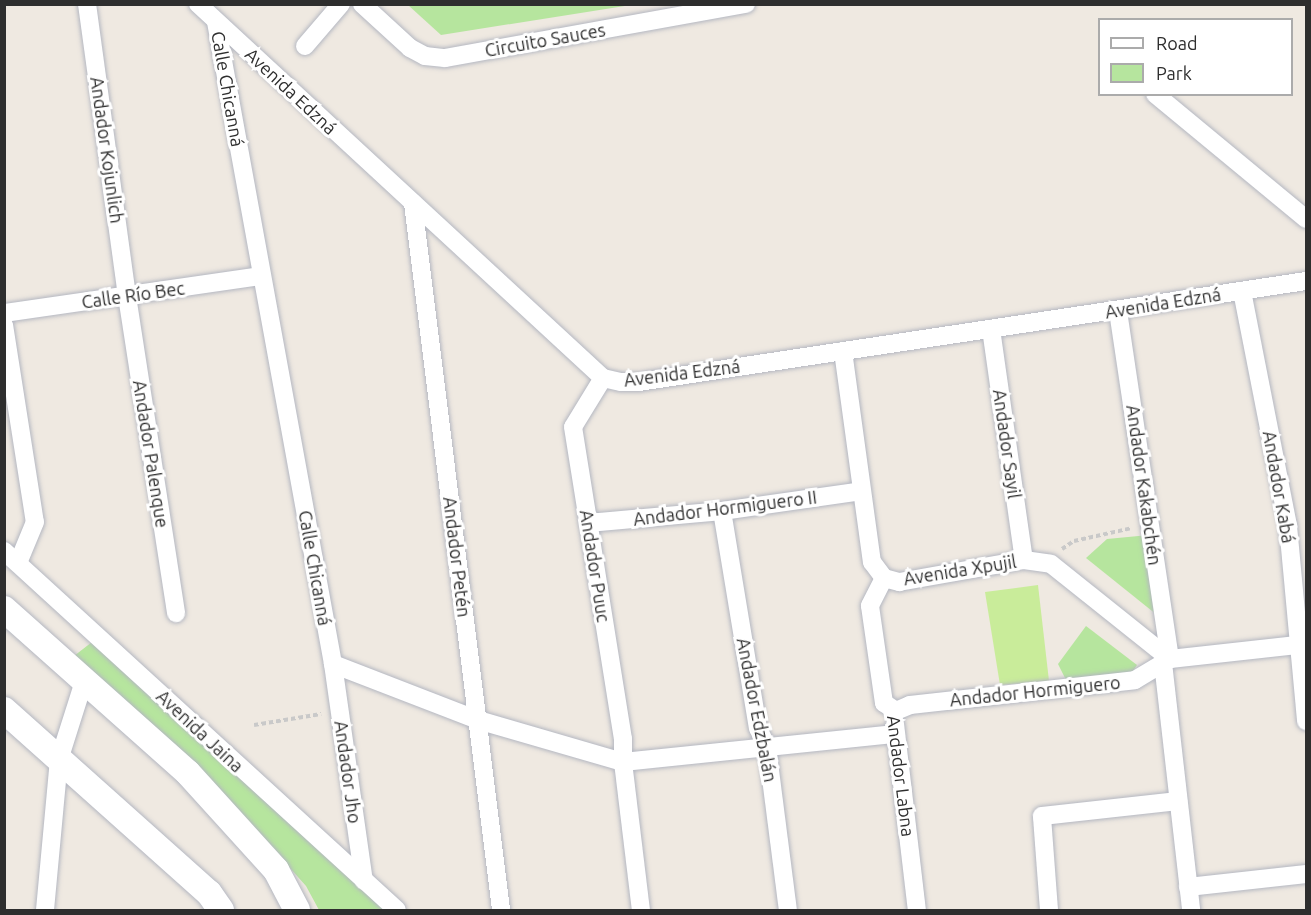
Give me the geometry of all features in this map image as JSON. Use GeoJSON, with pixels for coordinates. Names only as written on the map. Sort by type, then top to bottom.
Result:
{"type":"FeatureCollection","features":[{"type":"Feature","properties":{"kind":"main road"},"geometry":{"type":"LineString","coordinates":[[4,609],[188,773],[276,870],[297,910]]}},
{"type":"Feature","properties":{"kind":"main road"},"geometry":{"type":"LineString","coordinates":[[4,710],[209,893],[221,910]]}},
{"type":"Feature","properties":{"kind":"street","name":"Andador Kojunlich"},"geometry":{"type":"LineString","coordinates":[[87,4],[127,296]]}},
{"type":"Feature","properties":{"kind":"street","name":"Avenida Edzná"},"geometry":{"type":"LineString","coordinates":[[198,4],[603,378],[621,382],[639,382],[1306,281]]}},
{"type":"Feature","properties":{"kind":"street"},"geometry":{"type":"LineString","coordinates":[[305,46],[341,4]]}},
{"type":"Feature","properties":{"kind":"street","name":"Circuito Sauces"},"geometry":{"type":"LineString","coordinates":[[362,4],[410,48],[425,56],[445,58],[698,8],[746,4]]}},
{"type":"Feature","properties":{"kind":"street","name":"Calle Chicanná"},"geometry":{"type":"LineString","coordinates":[[216,22],[333,664]]}},
{"type":"Feature","properties":{"kind":"street"},"geometry":{"type":"LineString","coordinates":[[1157,96],[1306,219]]}},
{"type":"Feature","properties":{"kind":"street","name":"Andador Petén"},"geometry":{"type":"LineString","coordinates":[[413,203],[501,910]]}},
{"type":"Feature","properties":{"kind":"street","name":"Calle Río Bec"},"geometry":{"type":"LineString","coordinates":[[4,313],[261,276]]}},
{"type":"Feature","properties":{"kind":"street","name":"Andador Kabá"},"geometry":{"type":"LineString","coordinates":[[1242,291],[1288,526],[1303,644],[1306,721]]}},
{"type":"Feature","properties":{"kind":"street","name":"Andador Palenque"},"geometry":{"type":"LineString","coordinates":[[127,296],[176,613]]}},
{"type":"Feature","properties":{"kind":"street","name":"Andador Kakabchén"},"geometry":{"type":"LineString","coordinates":[[1118,310],[1150,524],[1191,910]]}},
{"type":"Feature","properties":{"kind":"street"},"geometry":{"type":"LineString","coordinates":[[4,325],[35,522],[11,557]]}},
{"type":"Feature","properties":{"kind":"street","name":"Andador Sayil"},"geometry":{"type":"LineString","coordinates":[[991,329],[1024,560]]}},
{"type":"Feature","properties":{"kind":"street","name":"Avenida Xpujil"},"geometry":{"type":"LineString","coordinates":[[843,351],[872,562],[884,579],[899,582],[1024,560],[1051,564]]}},
{"type":"Feature","properties":{"kind":"street","name":"Andador Puuc"},"geometry":{"type":"LineString","coordinates":[[603,378],[573,427],[623,739],[623,762]]}},
{"type":"Feature","properties":{"kind":"street","name":"Andador Hormiguero II"},"geometry":{"type":"LineString","coordinates":[[588,523],[722,511],[862,491]]}},
{"type":"Feature","properties":{"kind":"street","name":"Andador Edzbalán"},"geometry":{"type":"LineString","coordinates":[[722,511],[758,728],[767,747],[788,910]]}},
{"type":"Feature","properties":{"kind":"street"},"geometry":{"type":"LineString","coordinates":[[1288,526],[1306,523]]}},
{"type":"Feature","properties":{"kind":"street","name":"Avenida Jaina"},"geometry":{"type":"LineString","coordinates":[[11,557],[397,910]]}},
{"type":"Feature","properties":{"kind":"street"},"geometry":{"type":"LineString","coordinates":[[1051,564],[1166,661],[1303,644]]}},
{"type":"Feature","properties":{"kind":"street","name":"Andador Labna"},"geometry":{"type":"LineString","coordinates":[[884,579],[870,606],[884,703],[896,711],[894,721],[917,910]]}},
{"type":"Feature","properties":{"kind":"street","name":"Andador Hormiguero"},"geometry":{"type":"LineString","coordinates":[[896,711],[910,705],[1135,680],[1166,661]]}},
{"type":"Feature","properties":{"kind":"street"},"geometry":{"type":"LineString","coordinates":[[333,664],[478,720],[623,762],[896,734]]}},
{"type":"Feature","properties":{"kind":"street","name":"Andador Jho"},"geometry":{"type":"LineString","coordinates":[[333,664],[364,881]]}},
{"type":"Feature","properties":{"kind":"street"},"geometry":{"type":"LineString","coordinates":[[45,910],[59,760],[84,681]]}},
{"type":"Feature","properties":{"kind":"street"},"geometry":{"type":"LineString","coordinates":[[623,762],[641,910]]}},
{"type":"Feature","properties":{"kind":"street"},"geometry":{"type":"LineString","coordinates":[[1049,910],[1042,816],[1178,801]]}},
{"type":"Feature","properties":{"kind":"street"},"geometry":{"type":"LineString","coordinates":[[1188,887],[1306,874]]}},
{"type":"Feature","properties":{"kind":"path"},"geometry":{"type":"LineString","coordinates":[[1051,564],[1062,549],[1074,541],[1150,524]]}},
{"type":"Feature","properties":{"kind":"path"},"geometry":{"type":"LineString","coordinates":[[254,725],[339,711]]}},
{"type":"Feature","properties":{"kind":"green space"},"geometry":{"type":"Polygon","coordinates":[[[408,5],[631,5],[441,35],[408,5]]]}},
{"type":"Feature","properties":{"kind":"green space"},"geometry":{"type":"Polygon","coordinates":[[[1149,535],[1167,623],[1086,558],[1107,539],[1149,535]]]}},
{"type":"Feature","properties":{"kind":"green space"},"geometry":{"type":"Polygon","coordinates":[[[1038,585],[1049,681],[1000,685],[985,592],[1038,585]]]}},
{"type":"Feature","properties":{"kind":"green space"},"geometry":{"type":"Polygon","coordinates":[[[1086,626],[1137,665],[1128,678],[1068,684],[1058,664],[1086,626]]]}},
{"type":"Feature","properties":{"kind":"green space"},"geometry":{"type":"Polygon","coordinates":[[[92,642],[387,910],[319,910],[306,886],[231,802],[74,656],[92,642]]]}}]}
